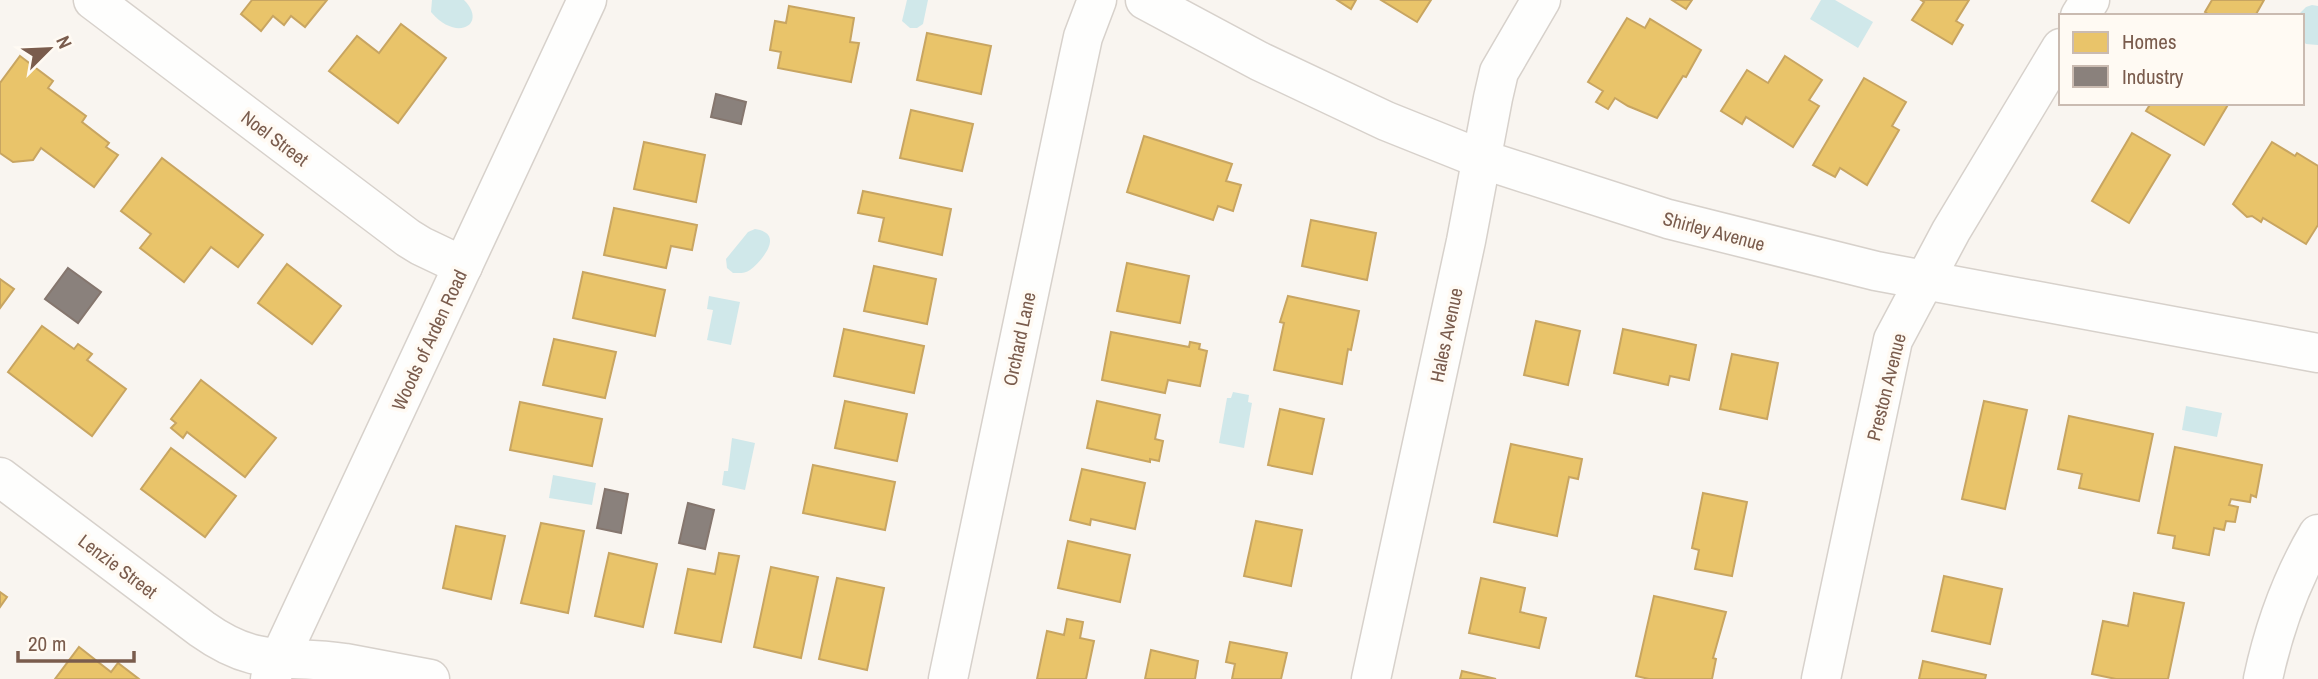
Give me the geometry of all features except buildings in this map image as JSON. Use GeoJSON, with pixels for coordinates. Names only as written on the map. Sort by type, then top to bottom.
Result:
{"type":"FeatureCollection","features":[{"type":"Feature","properties":{"kind":"street","name":"Noel Street"},"geometry":{"type":"LineString","coordinates":[[93,0],[408,238],[463,266]]}},
{"type":"Feature","properties":{"kind":"street","name":"Woods of Arden Road"},"geometry":{"type":"LineString","coordinates":[[275,669],[587,0]]}},
{"type":"Feature","properties":{"kind":"street","name":"Orchard Lane"},"geometry":{"type":"LineString","coordinates":[[948,679],[1078,60],[1097,0]]}},
{"type":"Feature","properties":{"kind":"street","name":"Shirley Avenue"},"geometry":{"type":"LineString","coordinates":[[1145,0],[1329,96],[1430,140],[1668,219],[1824,259],[1924,281],[2318,353]]}},
{"type":"Feature","properties":{"kind":"street","name":"Hales Avenue"},"geometry":{"type":"LineString","coordinates":[[1371,679],[1463,254],[1499,72],[1541,0]]}},
{"type":"Feature","properties":{"kind":"street","name":"Preston Avenue"},"geometry":{"type":"LineString","coordinates":[[1821,679],[1893,340],[1964,208],[2059,51]]}},
{"type":"Feature","properties":{"kind":"street","name":"Lenzie Street"},"geometry":{"type":"LineString","coordinates":[[0,477],[221,643],[258,657],[275,669],[343,663],[430,679]]}},
{"type":"Feature","properties":{"kind":"street"},"geometry":{"type":"LineString","coordinates":[[2263,679],[2285,598],[2318,534]]}},
{"type":"Feature","properties":{"kind":"water"},"geometry":{"type":"Polygon","coordinates":[[[432,0],[464,0],[471,9],[471,23],[466,27],[450,27],[431,12],[432,0]]]}},
{"type":"Feature","properties":{"kind":"water"},"geometry":{"type":"Polygon","coordinates":[[[907,0],[928,0],[923,24],[917,28],[910,28],[902,21],[907,0]]]}},
{"type":"Feature","properties":{"kind":"water"},"geometry":{"type":"Polygon","coordinates":[[[1821,0],[1835,0],[1873,22],[1858,48],[1810,19],[1821,0]]]}},
{"type":"Feature","properties":{"kind":"water"},"geometry":{"type":"Polygon","coordinates":[[[2318,6],[2318,45],[2304,42],[2304,14],[2299,14],[2306,7],[2318,6]]]}},
{"type":"Feature","properties":{"kind":"water"},"geometry":{"type":"Polygon","coordinates":[[[755,229],[769,236],[769,247],[750,270],[733,273],[727,268],[726,259],[748,232],[755,229]]]}},
{"type":"Feature","properties":{"kind":"water"},"geometry":{"type":"Polygon","coordinates":[[[709,296],[740,302],[731,345],[707,340],[713,310],[707,309],[709,296]]]}},
{"type":"Feature","properties":{"kind":"water"},"geometry":{"type":"Polygon","coordinates":[[[1233,392],[1249,395],[1248,402],[1252,403],[1244,448],[1219,443],[1227,398],[1231,398],[1233,392]]]}},
{"type":"Feature","properties":{"kind":"water"},"geometry":{"type":"Polygon","coordinates":[[[2186,406],[2222,413],[2217,437],[2182,430],[2186,406]]]}},
{"type":"Feature","properties":{"kind":"water"},"geometry":{"type":"Polygon","coordinates":[[[732,438],[755,443],[745,490],[722,485],[724,471],[728,471],[732,438]]]}},
{"type":"Feature","properties":{"kind":"water"},"geometry":{"type":"Polygon","coordinates":[[[553,475],[596,483],[592,505],[549,498],[553,475]]]}}]}
